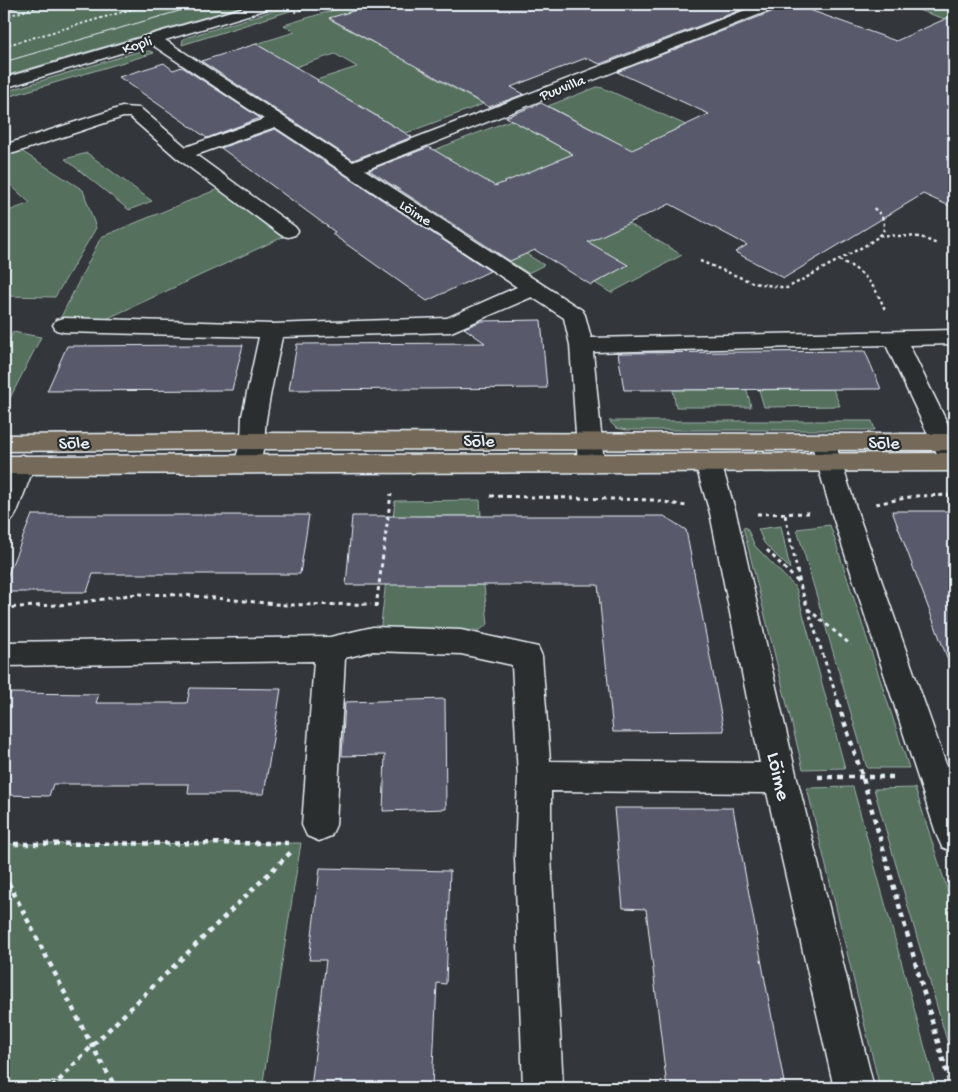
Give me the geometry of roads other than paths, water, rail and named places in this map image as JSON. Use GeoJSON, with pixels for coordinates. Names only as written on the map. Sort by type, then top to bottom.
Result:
{"type":"FeatureCollection","features":[{"type":"Feature","properties":{"kind":"main road","name":"Sõle"},"geometry":{"type":"LineString","coordinates":[[4,443],[250,452],[952,452]]}},
{"type":"Feature","properties":{"kind":"main road","name":"Sõle"},"geometry":{"type":"LineString","coordinates":[[13,465],[250,452]]}},
{"type":"Feature","properties":{"kind":"main road","name":"Sõle"},"geometry":{"type":"LineString","coordinates":[[591,452],[708,463],[826,452]]}},
{"type":"Feature","properties":{"kind":"street","name":"Kopli"},"geometry":{"type":"LineString","coordinates":[[4,83],[269,4]]}},
{"type":"Feature","properties":{"kind":"street","name":"Puuvilla"},"geometry":{"type":"LineString","coordinates":[[352,169],[773,4]]}},
{"type":"Feature","properties":{"kind":"street","name":"Lõime"},"geometry":{"type":"LineString","coordinates":[[153,39],[574,315],[581,345],[591,452]]}},
{"type":"Feature","properties":{"kind":"street"},"geometry":{"type":"LineString","coordinates":[[8,149],[122,112],[134,112],[183,154],[288,231]]}},
{"type":"Feature","properties":{"kind":"street"},"geometry":{"type":"LineString","coordinates":[[183,154],[277,120]]}},
{"type":"Feature","properties":{"kind":"street"},"geometry":{"type":"LineString","coordinates":[[64,325],[272,331],[451,325],[533,288]]}},
{"type":"Feature","properties":{"kind":"street"},"geometry":{"type":"LineString","coordinates":[[250,452],[254,416],[272,331]]}},
{"type":"Feature","properties":{"kind":"street"},"geometry":{"type":"LineString","coordinates":[[581,345],[954,337]]}},
{"type":"Feature","properties":{"kind":"street"},"geometry":{"type":"LineString","coordinates":[[894,338],[952,452]]}},
{"type":"Feature","properties":{"kind":"street"},"geometry":{"type":"LineString","coordinates":[[826,452],[844,511],[945,778],[954,836]]}},
{"type":"Feature","properties":{"kind":"street","name":"Lõime"},"geometry":{"type":"LineString","coordinates":[[708,463],[723,513],[780,778],[854,1088]]}},
{"type":"Feature","properties":{"kind":"street"},"geometry":{"type":"LineString","coordinates":[[4,512],[13,465]]}},
{"type":"Feature","properties":{"kind":"street"},"geometry":{"type":"LineString","coordinates":[[4,654],[330,649],[372,639],[461,642],[526,656],[535,776],[533,857],[543,1088]]}},
{"type":"Feature","properties":{"kind":"street"},"geometry":{"type":"LineString","coordinates":[[310,834],[330,649]]}},
{"type":"Feature","properties":{"kind":"street"},"geometry":{"type":"LineString","coordinates":[[535,776],[780,778]]}},
{"type":"Feature","properties":{"kind":"tram line"},"geometry":{"type":"LineString","coordinates":[[4,62],[203,4]]}},
{"type":"Feature","properties":{"kind":"railway"},"geometry":{"type":"LineString","coordinates":[[4,10],[24,4]]}}]}
